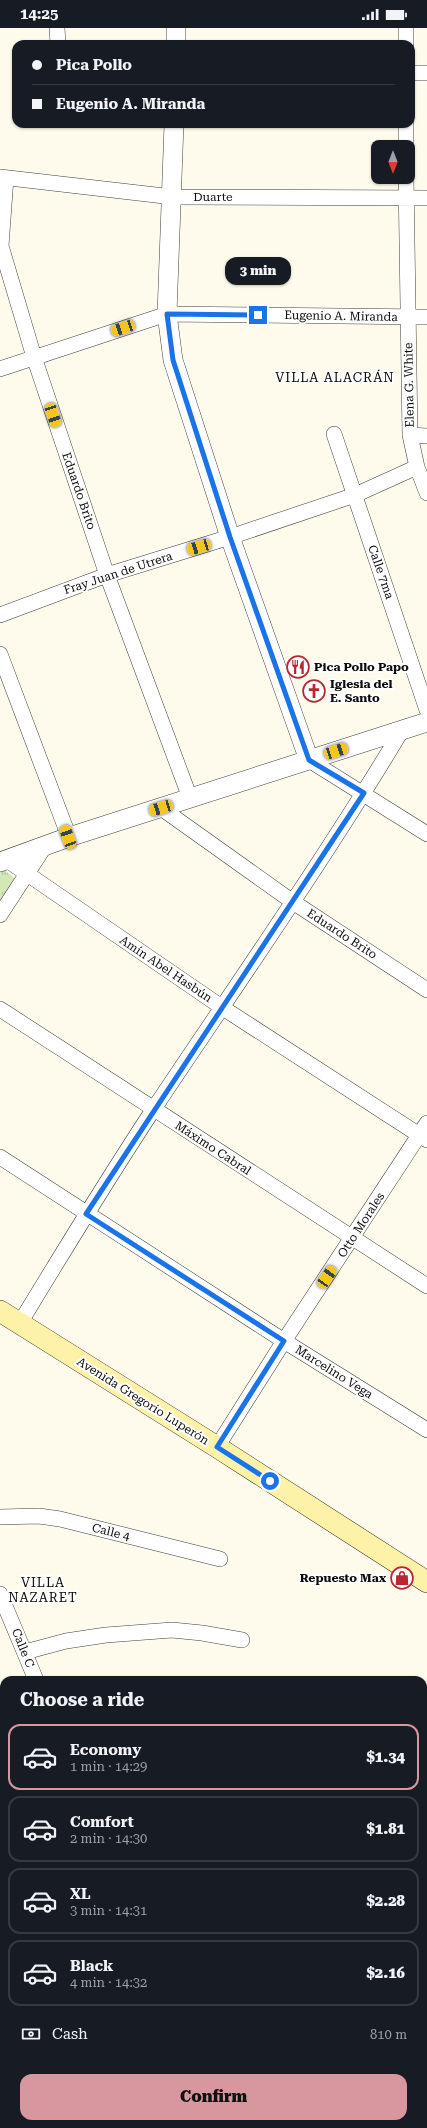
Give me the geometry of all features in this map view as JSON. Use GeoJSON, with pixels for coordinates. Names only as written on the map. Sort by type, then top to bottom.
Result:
{"type":"FeatureCollection","features":[{"type":"Feature","properties":{"kind":"main road","name":"Avenida Gregorio Luperón"},"geometry":{"type":"LineString","coordinates":[[0,1311],[217,1447],[427,1582]]}},
{"type":"Feature","properties":{"kind":"street"},"geometry":{"type":"LineString","coordinates":[[57,28],[58,40]]}},
{"type":"Feature","properties":{"kind":"street"},"geometry":{"type":"LineString","coordinates":[[176,28],[176,40]]}},
{"type":"Feature","properties":{"kind":"street"},"geometry":{"type":"LineString","coordinates":[[406,28],[406,40]]}},
{"type":"Feature","properties":{"kind":"street"},"geometry":{"type":"LineString","coordinates":[[415,73],[427,73]]}},
{"type":"Feature","properties":{"kind":"street"},"geometry":{"type":"LineString","coordinates":[[174,128],[173,197],[167,314],[173,360],[230,537],[309,760],[364,793],[427,834]]}},
{"type":"Feature","properties":{"kind":"street"},"geometry":{"type":"LineString","coordinates":[[406,128],[406,140]]}},
{"type":"Feature","properties":{"kind":"street","name":"Duarte"},"geometry":{"type":"LineString","coordinates":[[3,178],[173,197],[427,198]]}},
{"type":"Feature","properties":{"kind":"street","name":"Eduardo Brito"},"geometry":{"type":"LineString","coordinates":[[3,178],[1,246],[34,357],[107,575],[190,798]]}},
{"type":"Feature","properties":{"kind":"street","name":"Elena G. White"},"geometry":{"type":"LineString","coordinates":[[406,184],[410,435],[417,467],[427,494]]}},
{"type":"Feature","properties":{"kind":"street","name":"Eugenio A. Miranda"},"geometry":{"type":"LineString","coordinates":[[0,369],[167,314],[427,317]]}},
{"type":"Feature","properties":{"kind":"street","name":"Calle 7ma"},"geometry":{"type":"LineString","coordinates":[[334,434],[427,710]]}},
{"type":"Feature","properties":{"kind":"street"},"geometry":{"type":"LineString","coordinates":[[410,435],[427,436]]}},
{"type":"Feature","properties":{"kind":"street","name":"Fray Juan de Utrera"},"geometry":{"type":"LineString","coordinates":[[0,615],[107,575],[230,537],[355,495],[417,467]]}},
{"type":"Feature","properties":{"kind":"street"},"geometry":{"type":"LineString","coordinates":[[0,654],[68,837]]}},
{"type":"Feature","properties":{"kind":"street"},"geometry":{"type":"LineString","coordinates":[[4,861],[68,837],[427,722]]}},
{"type":"Feature","properties":{"kind":"street"},"geometry":{"type":"LineString","coordinates":[[20,1323],[86,1214],[153,1109],[223,1008],[293,902],[364,793],[402,730]]}},
{"type":"Feature","properties":{"kind":"street","name":"Eduardo Brito"},"geometry":{"type":"LineString","coordinates":[[161,808],[293,902],[427,990]]}},
{"type":"Feature","properties":{"kind":"street"},"geometry":{"type":"LineString","coordinates":[[0,915],[45,846]]}},
{"type":"Feature","properties":{"kind":"street","name":"Amín Abel Hasbún"},"geometry":{"type":"LineString","coordinates":[[4,861],[27,874],[223,1008],[424,1133]]}},
{"type":"Feature","properties":{"kind":"street","name":"Máximo Cabral"},"geometry":{"type":"LineString","coordinates":[[0,1009],[427,1286]]}},
{"type":"Feature","properties":{"kind":"street","name":"Otto Morales"},"geometry":{"type":"LineString","coordinates":[[217,1447],[284,1341],[424,1133]]}},
{"type":"Feature","properties":{"kind":"street","name":"Marcelino Vega"},"geometry":{"type":"LineString","coordinates":[[0,1157],[284,1341],[427,1430]]}},
{"type":"Feature","properties":{"kind":"street","name":"Calle 4"},"geometry":{"type":"LineString","coordinates":[[0,1517],[39,1516],[60,1519],[220,1559]]}},
{"type":"Feature","properties":{"kind":"street","name":"Calle C"},"geometry":{"type":"LineString","coordinates":[[0,1594],[34,1676]]}},
{"type":"Feature","properties":{"kind":"street"},"geometry":{"type":"LineString","coordinates":[[25,1652],[66,1641],[106,1635],[172,1630],[202,1633],[242,1640]]}},
{"type":"Feature","properties":{"kind":"green space"},"geometry":{"type":"Polygon","coordinates":[[[3,869],[17,880],[0,905],[0,870],[3,869]]]}},
{"type":"Feature","properties":{"kind":"place","name":"Pica Pollo Papo"},"geometry":{"type":"Point","coordinates":[298,667]}},
{"type":"Feature","properties":{"kind":"place","name":"Iglesia del E. Santo"},"geometry":{"type":"Point","coordinates":[314,691]}},
{"type":"Feature","properties":{"kind":"place","name":"Repuesto Max"},"geometry":{"type":"Point","coordinates":[402,1578]}},
{"type":"Feature","properties":{"kind":"district","name":"VILLA ALACRÁN"},"geometry":{"type":"Point","coordinates":[335,377]}},
{"type":"Feature","properties":{"kind":"district","name":"VILLA NAZARET"},"geometry":{"type":"Point","coordinates":[43,1590]}},
{"type":"Feature","properties":{"kind":"route"},"geometry":{"type":"LineString","coordinates":[[258,315],[167,314],[173,360],[230,537],[309,760],[364,793],[232,995],[153,1109],[86,1214],[284,1341],[217,1447],[270,1481]]}}]}
